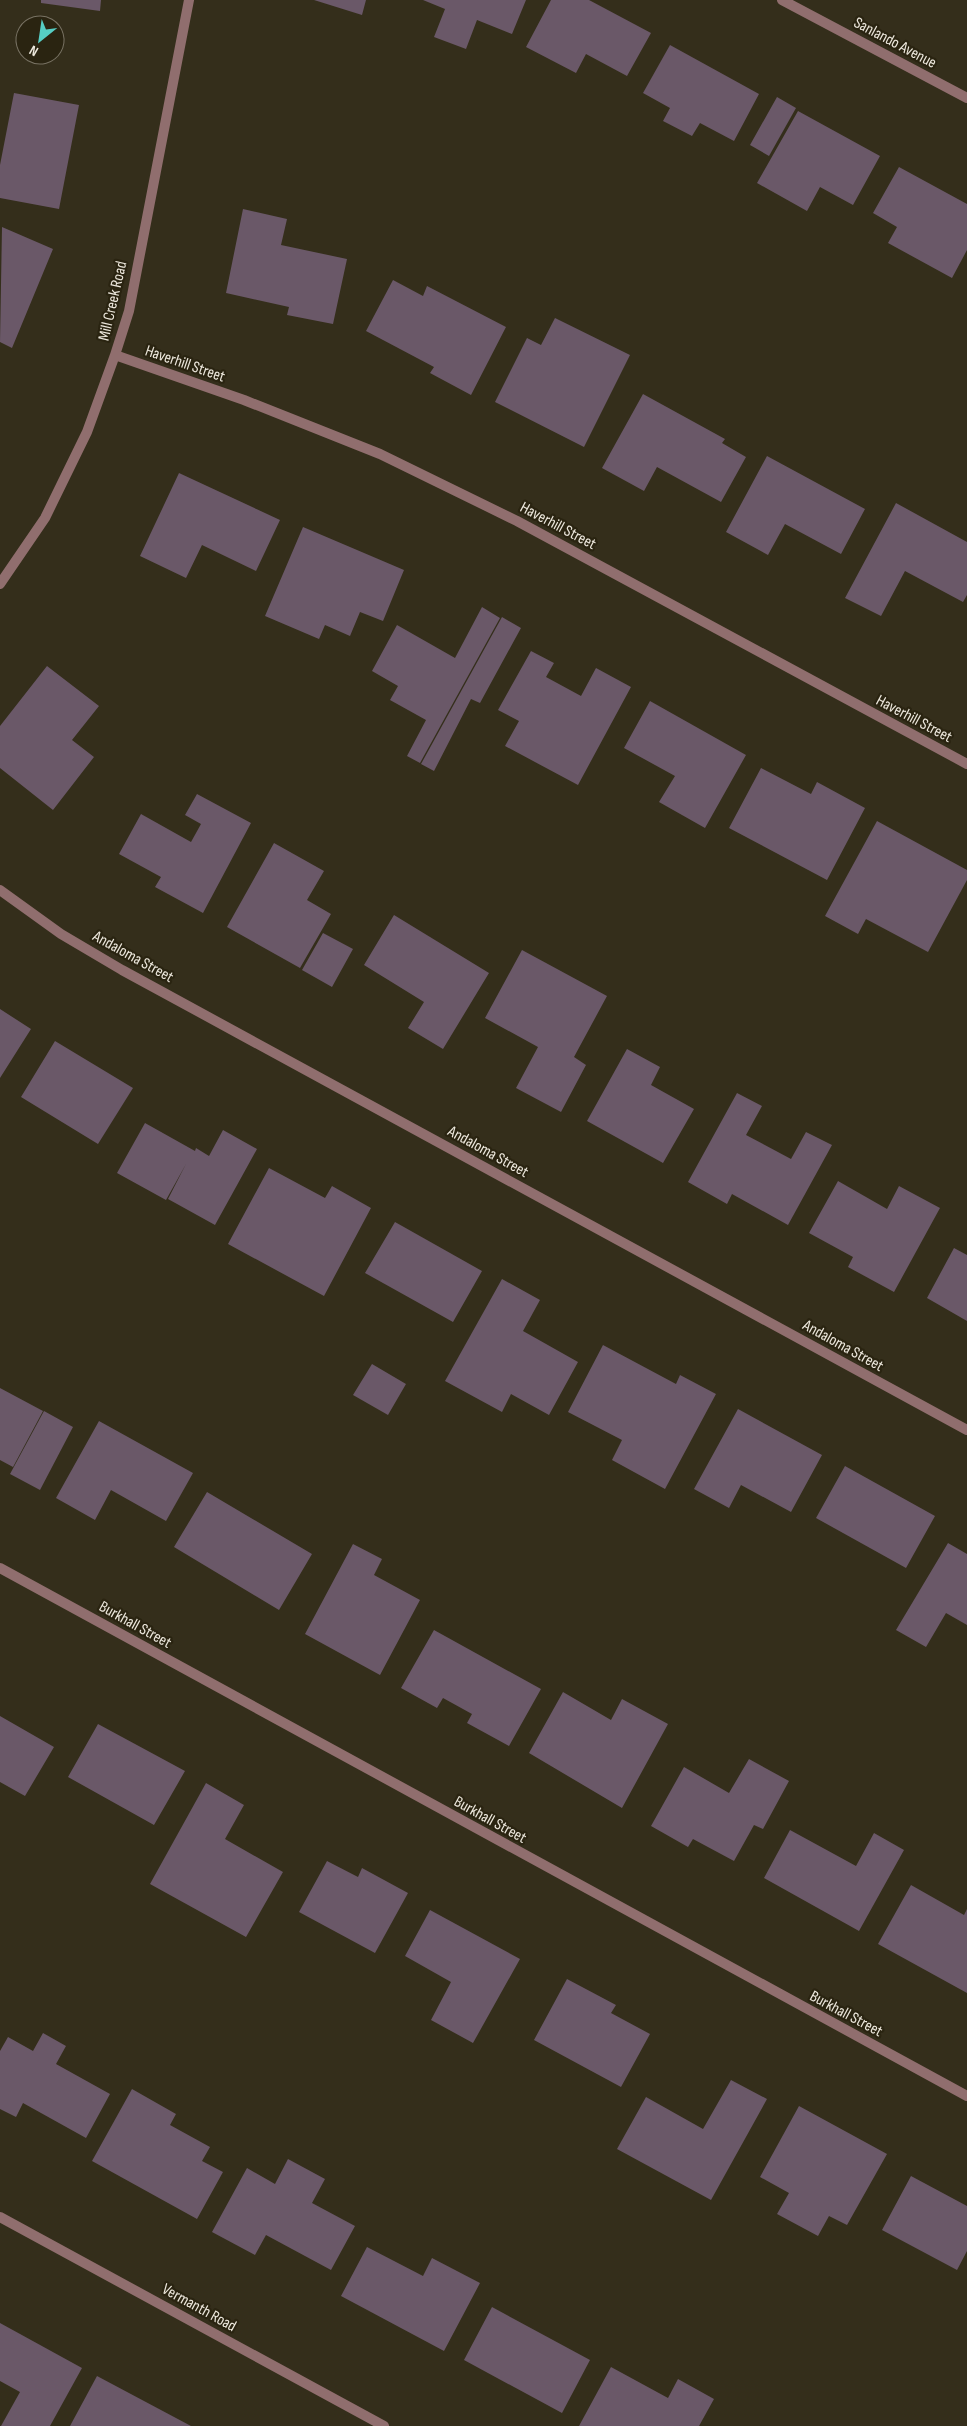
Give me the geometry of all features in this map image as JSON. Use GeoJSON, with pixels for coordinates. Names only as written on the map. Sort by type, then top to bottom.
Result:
{"type":"FeatureCollection","features":[{"type":"Feature","properties":{"kind":"street","name":"Mill Creek Road"},"geometry":{"type":"LineString","coordinates":[[0,584],[46,518],[87,432],[116,355],[129,310],[189,0]]}},
{"type":"Feature","properties":{"kind":"street","name":"Sanlando Avenue"},"geometry":{"type":"LineString","coordinates":[[782,0],[967,98]]}},
{"type":"Feature","properties":{"kind":"street","name":"Haverhill Street"},"geometry":{"type":"LineString","coordinates":[[116,355],[244,400],[380,454],[517,521],[967,764]]}},
{"type":"Feature","properties":{"kind":"street","name":"Andaloma Street"},"geometry":{"type":"LineString","coordinates":[[0,890],[61,934],[122,970],[967,1430]]}},
{"type":"Feature","properties":{"kind":"street","name":"Burkhall Street"},"geometry":{"type":"LineString","coordinates":[[0,1568],[967,2096]]}},
{"type":"Feature","properties":{"kind":"street","name":"Vermanth Road"},"geometry":{"type":"LineString","coordinates":[[0,2217],[384,2426]]}},
{"type":"Feature","properties":{"kind":"building"},"geometry":{"type":"Polygon","coordinates":[[[41,0],[101,0],[100,11],[41,3],[41,0]]]}},
{"type":"Feature","properties":{"kind":"building"},"geometry":{"type":"Polygon","coordinates":[[[314,0],[366,0],[362,15],[314,0]]]}},
{"type":"Feature","properties":{"kind":"building"},"geometry":{"type":"Polygon","coordinates":[[[423,0],[526,0],[512,34],[477,20],[466,49],[434,37],[445,9],[423,0]]]}},
{"type":"Feature","properties":{"kind":"building"},"geometry":{"type":"Polygon","coordinates":[[[551,0],[589,0],[651,33],[627,76],[586,54],[576,73],[526,47],[551,0]]]}},
{"type":"Feature","properties":{"kind":"building"},"geometry":{"type":"Polygon","coordinates":[[[670,45],[759,94],[734,141],[700,123],[692,136],[663,121],[670,108],[643,93],[670,45]]]}},
{"type":"Feature","properties":{"kind":"building"},"geometry":{"type":"Polygon","coordinates":[[[14,93],[79,105],[59,209],[0,198],[0,165],[14,93]]]}},
{"type":"Feature","properties":{"kind":"building"},"geometry":{"type":"Polygon","coordinates":[[[777,97],[796,108],[769,156],[750,145],[777,97]]]}},
{"type":"Feature","properties":{"kind":"building"},"geometry":{"type":"Polygon","coordinates":[[[798,111],[880,156],[853,205],[820,187],[807,211],[757,183],[798,111]]]}},
{"type":"Feature","properties":{"kind":"building"},"geometry":{"type":"Polygon","coordinates":[[[899,167],[967,204],[967,250],[952,278],[888,243],[897,227],[873,213],[899,167]]]}},
{"type":"Feature","properties":{"kind":"building"},"geometry":{"type":"Polygon","coordinates":[[[243,209],[287,219],[281,245],[347,259],[333,324],[287,315],[289,307],[226,293],[243,209]]]}},
{"type":"Feature","properties":{"kind":"building"},"geometry":{"type":"Polygon","coordinates":[[[2,227],[53,249],[12,348],[0,342],[2,227]]]}},
{"type":"Feature","properties":{"kind":"building"},"geometry":{"type":"Polygon","coordinates":[[[393,280],[423,296],[427,286],[506,327],[471,395],[430,373],[434,367],[366,331],[393,280]]]}},
{"type":"Feature","properties":{"kind":"building"},"geometry":{"type":"Polygon","coordinates":[[[555,318],[630,355],[584,447],[495,402],[527,338],[541,345],[555,318]]]}},
{"type":"Feature","properties":{"kind":"building"},"geometry":{"type":"Polygon","coordinates":[[[643,394],[725,439],[722,443],[746,457],[721,502],[657,467],[644,491],[602,468],[643,394]]]}},
{"type":"Feature","properties":{"kind":"building"},"geometry":{"type":"Polygon","coordinates":[[[767,456],[865,509],[841,554],[785,524],[768,555],[726,532],[767,456]]]}},
{"type":"Feature","properties":{"kind":"building"},"geometry":{"type":"Polygon","coordinates":[[[179,473],[280,520],[256,571],[202,545],[186,578],[140,556],[179,473]]]}},
{"type":"Feature","properties":{"kind":"building"},"geometry":{"type":"Polygon","coordinates":[[[896,503],[967,542],[967,595],[963,602],[905,571],[881,616],[845,598],[896,503]]]}},
{"type":"Feature","properties":{"kind":"building"},"geometry":{"type":"Polygon","coordinates":[[[303,527],[404,570],[383,621],[360,612],[350,636],[325,625],[319,639],[265,616],[303,527]]]}},
{"type":"Feature","properties":{"kind":"building"},"geometry":{"type":"Polygon","coordinates":[[[482,607],[500,618],[420,763],[407,756],[426,720],[390,700],[398,686],[372,671],[397,625],[455,658],[482,607]]]}},
{"type":"Feature","properties":{"kind":"building"},"geometry":{"type":"Polygon","coordinates":[[[502,617],[521,628],[480,703],[471,699],[434,771],[421,764],[502,617]]]}},
{"type":"Feature","properties":{"kind":"building"},"geometry":{"type":"Polygon","coordinates":[[[531,651],[554,663],[546,677],[581,696],[596,668],[631,687],[578,785],[505,746],[519,721],[498,710],[531,651]]]}},
{"type":"Feature","properties":{"kind":"building"},"geometry":{"type":"Polygon","coordinates":[[[47,666],[99,706],[72,740],[94,757],[53,810],[0,768],[0,726],[47,666]]]}},
{"type":"Feature","properties":{"kind":"building"},"geometry":{"type":"Polygon","coordinates":[[[650,701],[746,755],[705,828],[659,802],[675,776],[624,748],[650,701]]]}},
{"type":"Feature","properties":{"kind":"building"},"geometry":{"type":"Polygon","coordinates":[[[761,768],[811,794],[817,782],[865,808],[827,880],[729,828],[761,768]]]}},
{"type":"Feature","properties":{"kind":"building"},"geometry":{"type":"Polygon","coordinates":[[[197,794],[251,823],[203,913],[155,887],[161,877],[119,854],[141,814],[191,842],[201,824],[185,815],[197,794]]]}},
{"type":"Feature","properties":{"kind":"building"},"geometry":{"type":"Polygon","coordinates":[[[877,821],[967,870],[967,880],[928,952],[866,919],[858,934],[825,916],[877,821]]]}},
{"type":"Feature","properties":{"kind":"building"},"geometry":{"type":"Polygon","coordinates":[[[274,843],[324,871],[307,900],[331,914],[300,968],[227,927],[274,843]]]}},
{"type":"Feature","properties":{"kind":"building"},"geometry":{"type":"Polygon","coordinates":[[[394,915],[489,973],[443,1049],[408,1028],[424,1002],[364,965],[394,915]]]}},
{"type":"Feature","properties":{"kind":"building"},"geometry":{"type":"Polygon","coordinates":[[[323,933],[353,949],[332,987],[302,970],[323,933]]]}},
{"type":"Feature","properties":{"kind":"building"},"geometry":{"type":"Polygon","coordinates":[[[522,950],[607,996],[574,1057],[586,1065],[561,1112],[516,1088],[538,1047],[485,1018],[522,950]]]}},
{"type":"Feature","properties":{"kind":"building"},"geometry":{"type":"Polygon","coordinates":[[[0,1009],[31,1029],[0,1078],[0,1009]]]}},
{"type":"Feature","properties":{"kind":"building"},"geometry":{"type":"Polygon","coordinates":[[[55,1041],[133,1088],[98,1144],[21,1097],[55,1041]]]}},
{"type":"Feature","properties":{"kind":"building"},"geometry":{"type":"Polygon","coordinates":[[[627,1049],[660,1067],[651,1085],[694,1109],[663,1163],[587,1121],[627,1049]]]}},
{"type":"Feature","properties":{"kind":"building"},"geometry":{"type":"Polygon","coordinates":[[[737,1093],[762,1106],[746,1135],[791,1159],[806,1132],[832,1145],[788,1225],[732,1194],[727,1204],[688,1182],[737,1093]]]}},
{"type":"Feature","properties":{"kind":"building"},"geometry":{"type":"Polygon","coordinates":[[[145,1123],[195,1151],[196,1148],[209,1156],[223,1130],[257,1149],[215,1225],[168,1199],[186,1164],[166,1200],[117,1173],[145,1123]]]}},
{"type":"Feature","properties":{"kind":"building"},"geometry":{"type":"Polygon","coordinates":[[[269,1168],[325,1198],[332,1186],[371,1208],[324,1296],[228,1244],[269,1168]]]}},
{"type":"Feature","properties":{"kind":"building"},"geometry":{"type":"Polygon","coordinates":[[[838,1181],[887,1209],[899,1186],[940,1208],[894,1292],[848,1267],[853,1257],[809,1233],[838,1181]]]}},
{"type":"Feature","properties":{"kind":"building"},"geometry":{"type":"Polygon","coordinates":[[[395,1222],[482,1271],[453,1322],[365,1273],[395,1222]]]}},
{"type":"Feature","properties":{"kind":"building"},"geometry":{"type":"Polygon","coordinates":[[[954,1248],[967,1255],[967,1321],[927,1298],[954,1248]]]}},
{"type":"Feature","properties":{"kind":"building"},"geometry":{"type":"Polygon","coordinates":[[[502,1279],[540,1300],[523,1331],[578,1362],[549,1415],[511,1394],[502,1412],[445,1381],[502,1279]]]}},
{"type":"Feature","properties":{"kind":"building"},"geometry":{"type":"Polygon","coordinates":[[[603,1345],[676,1384],[680,1375],[716,1394],[665,1489],[612,1460],[622,1440],[568,1412],[603,1345]]]}},
{"type":"Feature","properties":{"kind":"building"},"geometry":{"type":"Polygon","coordinates":[[[372,1364],[406,1384],[388,1415],[353,1395],[372,1364]]]}},
{"type":"Feature","properties":{"kind":"building"},"geometry":{"type":"Polygon","coordinates":[[[0,1388],[43,1411],[13,1467],[0,1460],[0,1388]]]}},
{"type":"Feature","properties":{"kind":"building"},"geometry":{"type":"Polygon","coordinates":[[[738,1409],[822,1455],[791,1512],[741,1485],[729,1508],[694,1489],[738,1409]]]}},
{"type":"Feature","properties":{"kind":"building"},"geometry":{"type":"Polygon","coordinates":[[[44,1411],[73,1427],[40,1490],[10,1474],[44,1411]]]}},
{"type":"Feature","properties":{"kind":"building"},"geometry":{"type":"Polygon","coordinates":[[[99,1421],[193,1473],[166,1521],[111,1490],[95,1520],[56,1498],[99,1421]]]}},
{"type":"Feature","properties":{"kind":"building"},"geometry":{"type":"Polygon","coordinates":[[[845,1466],[935,1516],[906,1568],[816,1518],[845,1466]]]}},
{"type":"Feature","properties":{"kind":"building"},"geometry":{"type":"Polygon","coordinates":[[[207,1492],[312,1554],[279,1610],[174,1547],[207,1492]]]}},
{"type":"Feature","properties":{"kind":"building"},"geometry":{"type":"Polygon","coordinates":[[[948,1543],[967,1554],[967,1625],[946,1613],[926,1647],[896,1630],[948,1543]]]}},
{"type":"Feature","properties":{"kind":"building"},"geometry":{"type":"Polygon","coordinates":[[[353,1544],[382,1559],[374,1575],[420,1600],[380,1675],[305,1634],[353,1544]]]}},
{"type":"Feature","properties":{"kind":"building"},"geometry":{"type":"Polygon","coordinates":[[[434,1630],[541,1689],[509,1746],[467,1723],[472,1714],[443,1698],[437,1708],[401,1688],[434,1630]]]}},
{"type":"Feature","properties":{"kind":"building"},"geometry":{"type":"Polygon","coordinates":[[[563,1692],[611,1720],[622,1699],[668,1724],[622,1808],[529,1753],[563,1692]]]}},
{"type":"Feature","properties":{"kind":"building"},"geometry":{"type":"Polygon","coordinates":[[[0,1716],[54,1747],[25,1796],[0,1782],[0,1716]]]}},
{"type":"Feature","properties":{"kind":"building"},"geometry":{"type":"Polygon","coordinates":[[[98,1724],[185,1771],[154,1825],[68,1777],[98,1724]]]}},
{"type":"Feature","properties":{"kind":"building"},"geometry":{"type":"Polygon","coordinates":[[[749,1759],[789,1781],[763,1829],[754,1825],[734,1861],[693,1839],[688,1847],[651,1826],[684,1767],[729,1793],[749,1759]]]}},
{"type":"Feature","properties":{"kind":"building"},"geometry":{"type":"Polygon","coordinates":[[[206,1783],[244,1805],[225,1839],[283,1872],[246,1937],[150,1884],[206,1783]]]}},
{"type":"Feature","properties":{"kind":"building"},"geometry":{"type":"Polygon","coordinates":[[[790,1830],[856,1866],[874,1833],[904,1850],[859,1931],[764,1878],[790,1830]]]}},
{"type":"Feature","properties":{"kind":"building"},"geometry":{"type":"Polygon","coordinates":[[[327,1861],[358,1877],[362,1868],[408,1893],[375,1953],[299,1912],[327,1861]]]}},
{"type":"Feature","properties":{"kind":"building"},"geometry":{"type":"Polygon","coordinates":[[[911,1885],[964,1915],[967,1909],[967,1993],[878,1944],[911,1885]]]}},
{"type":"Feature","properties":{"kind":"building"},"geometry":{"type":"Polygon","coordinates":[[[430,1910],[520,1959],[473,2043],[431,2020],[451,1982],[405,1956],[430,1910]]]}},
{"type":"Feature","properties":{"kind":"building"},"geometry":{"type":"Polygon","coordinates":[[[567,1979],[616,2005],[611,2013],[650,2034],[621,2087],[534,2040],[567,1979]]]}},
{"type":"Feature","properties":{"kind":"building"},"geometry":{"type":"Polygon","coordinates":[[[43,2033],[66,2046],[56,2064],[110,2094],[86,2138],[23,2103],[16,2117],[0,2109],[0,2051],[8,2037],[33,2051],[43,2033]]]}},
{"type":"Feature","properties":{"kind":"building"},"geometry":{"type":"Polygon","coordinates":[[[731,2080],[767,2099],[711,2200],[617,2149],[646,2097],[703,2129],[731,2080]]]}},
{"type":"Feature","properties":{"kind":"building"},"geometry":{"type":"Polygon","coordinates":[[[132,2089],[176,2114],[170,2125],[210,2147],[202,2161],[223,2172],[197,2219],[92,2161],[132,2089]]]}},
{"type":"Feature","properties":{"kind":"building"},"geometry":{"type":"Polygon","coordinates":[[[799,2106],[887,2154],[847,2225],[829,2216],[818,2236],[777,2214],[789,2193],[760,2177],[799,2106]]]}},
{"type":"Feature","properties":{"kind":"building"},"geometry":{"type":"Polygon","coordinates":[[[288,2159],[325,2179],[312,2203],[355,2226],[331,2270],[266,2235],[255,2255],[212,2232],[247,2168],[275,2184],[288,2159]]]}},
{"type":"Feature","properties":{"kind":"building"},"geometry":{"type":"Polygon","coordinates":[[[911,2176],[967,2206],[967,2251],[957,2270],[882,2230],[911,2176]]]}},
{"type":"Feature","properties":{"kind":"building"},"geometry":{"type":"Polygon","coordinates":[[[367,2247],[423,2276],[432,2258],[480,2283],[444,2351],[341,2296],[367,2247]]]}},
{"type":"Feature","properties":{"kind":"building"},"geometry":{"type":"Polygon","coordinates":[[[492,2307],[590,2360],[562,2413],[464,2360],[492,2307]]]}},
{"type":"Feature","properties":{"kind":"building"},"geometry":{"type":"Polygon","coordinates":[[[0,2323],[82,2368],[50,2426],[1,2426],[20,2392],[0,2381],[0,2323]]]}},
{"type":"Feature","properties":{"kind":"building"},"geometry":{"type":"Polygon","coordinates":[[[611,2367],[668,2398],[678,2379],[714,2399],[699,2426],[579,2426],[611,2367]]]}},
{"type":"Feature","properties":{"kind":"building"},"geometry":{"type":"Polygon","coordinates":[[[97,2376],[191,2426],[70,2426],[97,2376]]]}}]}
